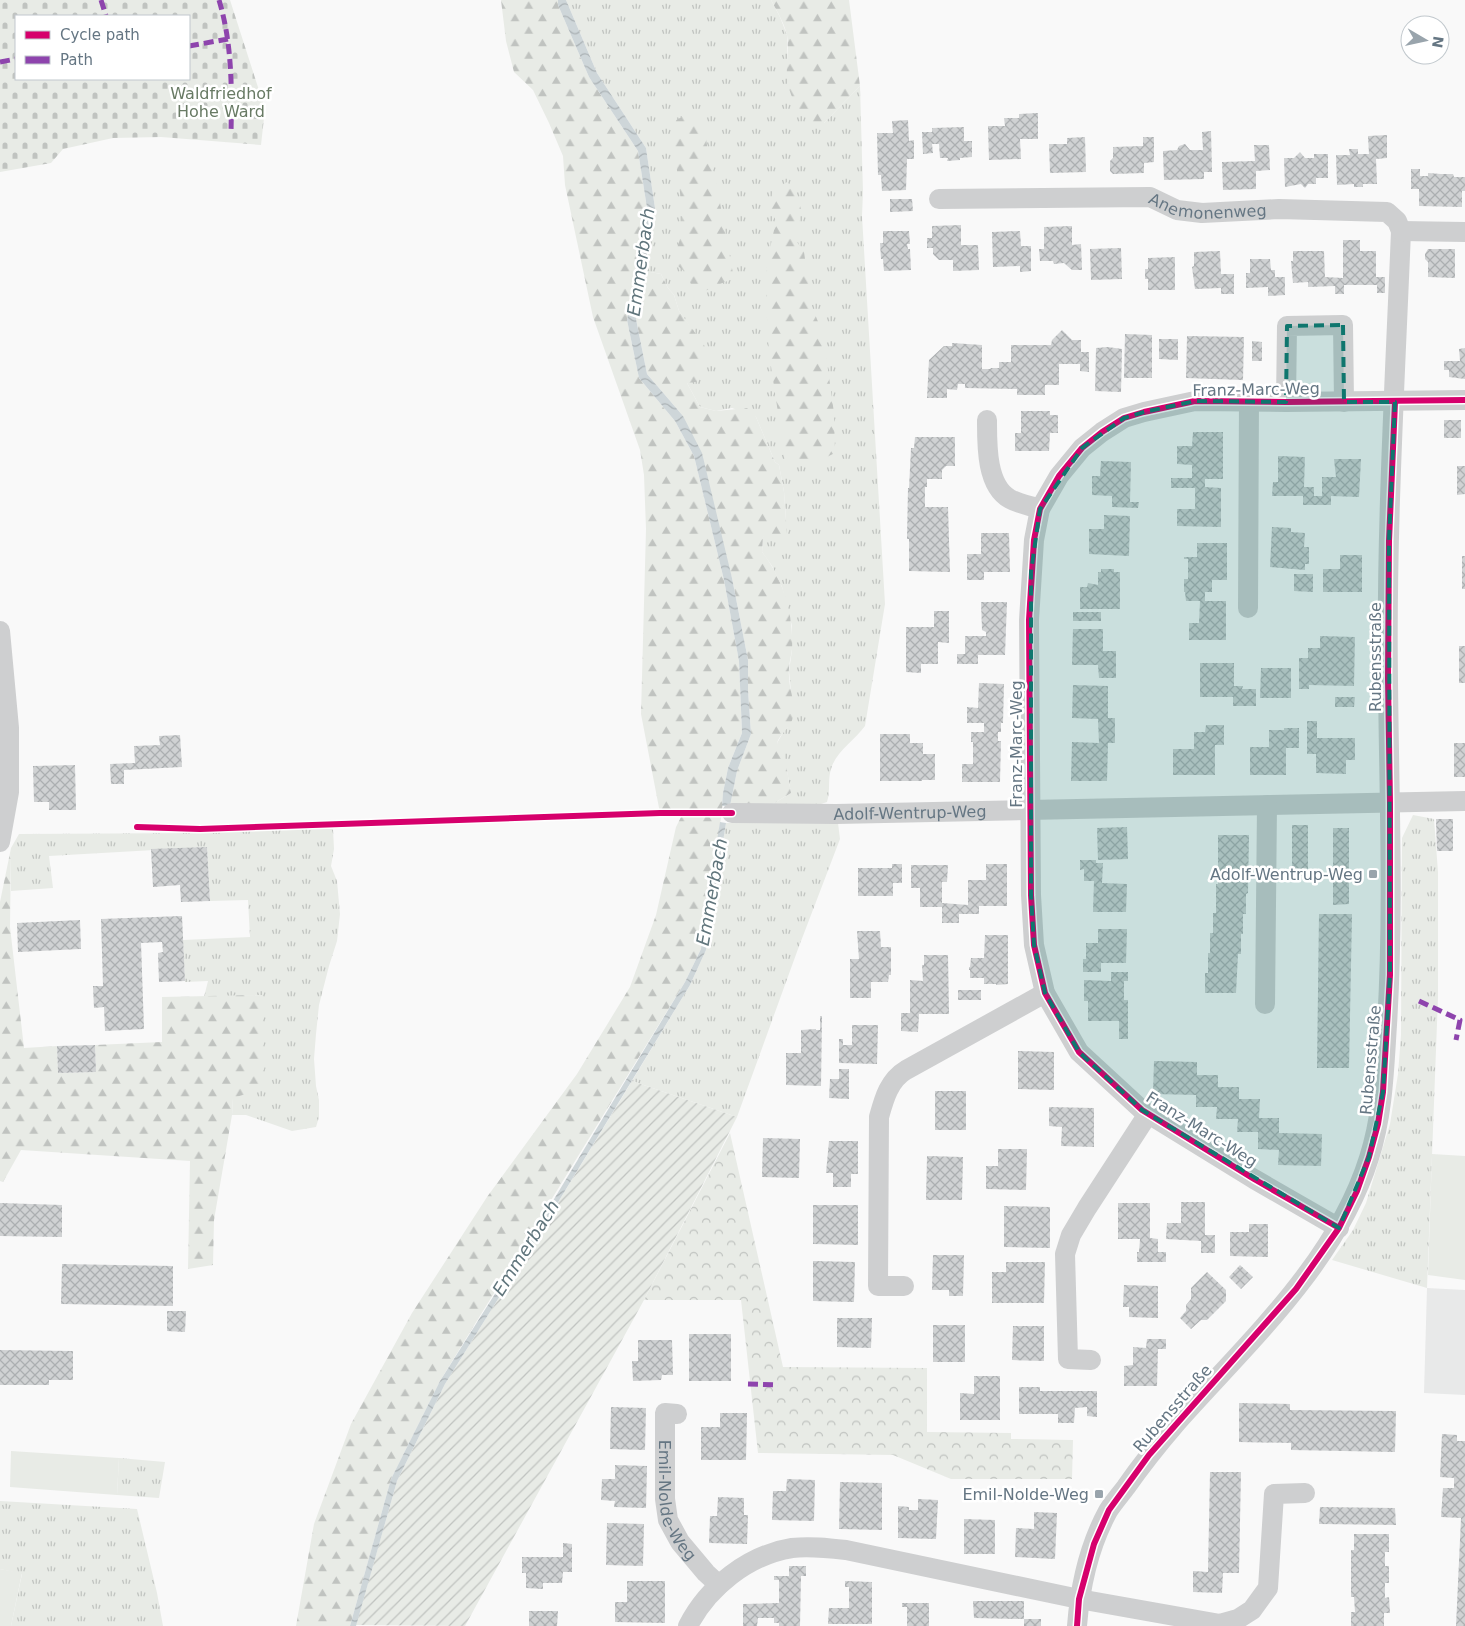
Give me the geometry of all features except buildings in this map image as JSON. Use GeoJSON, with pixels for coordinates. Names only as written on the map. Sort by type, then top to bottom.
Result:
{"type":"FeatureCollection","features":[{"type":"Feature","properties":{"kind":"street","name":"Anemonenweg"},"geometry":{"type":"LineString","coordinates":[[939,199],[1150,197],[1178,210],[1202,213],[1279,209],[1388,212],[1397,221],[1401,230]]}},
{"type":"Feature","properties":{"kind":"street"},"geometry":{"type":"LineString","coordinates":[[1401,230],[1465,232]]}},
{"type":"Feature","properties":{"kind":"street","name":"Rubensstraße"},"geometry":{"type":"LineString","coordinates":[[1077,1626],[1079,1599],[1094,1544],[1109,1510],[1149,1455],[1296,1290],[1339,1228],[1357,1191],[1378,1124],[1383,1092],[1390,975],[1389,541],[1401,230]]}},
{"type":"Feature","properties":{"kind":"street","name":"Franz-Marc-Weg"},"geometry":{"type":"LineString","coordinates":[[1286,402],[1287,326],[1343,325],[1344,402]]}},
{"type":"Feature","properties":{"kind":"street","name":"Franz-Marc-Weg"},"geometry":{"type":"LineString","coordinates":[[1339,1228],[1148,1114],[1079,1052],[1044,992],[1034,945],[1031,895],[1029,620],[1034,540],[1040,509],[1060,476],[1082,448],[1124,418],[1195,402],[1465,400]]}},
{"type":"Feature","properties":{"kind":"street","name":"Franz-Marc-Weg"},"geometry":{"type":"LineString","coordinates":[[1248,608],[1249,401]]}},
{"type":"Feature","properties":{"kind":"street"},"geometry":{"type":"LineString","coordinates":[[987,420],[987,447],[992,477],[1009,499],[1040,509]]}},
{"type":"Feature","properties":{"kind":"street"},"geometry":{"type":"LineString","coordinates":[[0,630],[9,728],[10,792],[0,842]]}},
{"type":"Feature","properties":{"kind":"street","name":"Adolf-Wentrup-Weg"},"geometry":{"type":"LineString","coordinates":[[732,813],[836,814],[1465,801]]}},
{"type":"Feature","properties":{"kind":"street"},"geometry":{"type":"LineString","coordinates":[[1265,1004],[1267,805]]}},
{"type":"Feature","properties":{"kind":"street"},"geometry":{"type":"LineString","coordinates":[[904,1286],[878,1286],[879,1117],[883,1101],[890,1086],[901,1073],[1044,992]]}},
{"type":"Feature","properties":{"kind":"street","name":"Franz-Marc-Weg"},"geometry":{"type":"LineString","coordinates":[[1091,1360],[1068,1359],[1064,1254],[1071,1235],[1087,1208],[1148,1114]]}},
{"type":"Feature","properties":{"kind":"street","name":"Emil-Nolde-Weg"},"geometry":{"type":"LineString","coordinates":[[677,1414],[666,1414],[665,1499],[668,1520],[680,1542],[706,1573],[719,1585]]}},
{"type":"Feature","properties":{"kind":"street"},"geometry":{"type":"LineString","coordinates":[[688,1626],[702,1604],[719,1585],[743,1567],[770,1553],[795,1548],[823,1547],[866,1554],[1079,1599],[1220,1624],[1238,1620],[1252,1610],[1268,1588],[1274,1494],[1304,1493]]}},
{"type":"Feature","properties":{"kind":"highlighted area"},"geometry":{"type":"Polygon","coordinates":[[[1343,325],[1344,402],[1395,402],[1389,541],[1390,975],[1383,1092],[1369,1157],[1339,1228],[1142,1110],[1079,1052],[1045,993],[1034,945],[1031,895],[1031,572],[1040,509],[1082,448],[1124,418],[1195,401],[1286,402],[1287,326],[1343,325]]]}},
{"type":"Feature","properties":{"kind":"shaded area"},"geometry":{"type":"Polygon","coordinates":[[[1427,1288],[1465,1290],[1465,1395],[1424,1393],[1427,1288]]]}},
{"type":"Feature","properties":{"kind":"green space","name":"Waldfriedhof Hohe Ward"},"geometry":{"type":"Polygon","coordinates":[[[0,0],[230,0],[265,109],[261,145],[161,137],[113,138],[63,149],[51,163],[0,172],[0,0]]]}},
{"type":"Feature","properties":{"kind":"green space"},"geometry":{"type":"Polygon","coordinates":[[[501,0],[558,0],[558,5],[589,77],[638,151],[647,208],[627,320],[639,378],[675,421],[694,456],[724,580],[739,661],[742,733],[728,768],[723,793],[722,812],[701,949],[685,982],[440,1381],[391,1479],[350,1626],[296,1626],[314,1524],[351,1424],[412,1313],[487,1197],[577,1074],[630,987],[656,915],[676,827],[683,813],[660,813],[641,714],[646,529],[644,475],[640,450],[593,317],[565,185],[563,156],[533,90],[514,72],[506,41],[501,0]]]}},
{"type":"Feature","properties":{"kind":"green space"},"geometry":{"type":"Polygon","coordinates":[[[566,0],[771,0],[787,35],[787,75],[824,123],[860,86],[862,216],[885,604],[865,726],[842,750],[832,766],[827,802],[815,806],[771,805],[791,793],[787,771],[777,743],[788,727],[791,692],[789,671],[792,650],[792,626],[782,587],[772,566],[762,552],[763,537],[786,519],[779,465],[775,462],[756,417],[732,408],[716,411],[700,407],[687,383],[690,327],[679,311],[674,295],[661,274],[645,271],[655,208],[646,148],[597,73],[566,0]]]}},
{"type":"Feature","properties":{"kind":"green space"},"geometry":{"type":"Polygon","coordinates":[[[771,0],[849,0],[860,86],[824,123],[814,124],[803,114],[789,90],[787,35],[771,0]]]}},
{"type":"Feature","properties":{"kind":"green space"},"geometry":{"type":"Polygon","coordinates":[[[694,111],[704,125],[734,279],[699,293],[693,288],[684,271],[673,262],[682,228],[675,147],[676,120],[694,111]]]}},
{"type":"Feature","properties":{"kind":"green space"},"geometry":{"type":"Polygon","coordinates":[[[787,182],[796,191],[801,209],[797,242],[804,252],[812,307],[823,334],[834,413],[835,453],[822,459],[811,461],[785,459],[769,353],[766,301],[767,262],[776,221],[771,210],[772,193],[787,182]]]}},
{"type":"Feature","properties":{"kind":"green space"},"geometry":{"type":"Polygon","coordinates":[[[645,271],[661,274],[674,295],[679,311],[704,345],[710,357],[696,382],[687,383],[700,407],[716,411],[747,408],[756,417],[775,462],[779,465],[784,492],[787,534],[763,537],[762,552],[776,573],[789,610],[792,649],[789,681],[794,712],[792,721],[777,743],[784,753],[791,793],[771,805],[730,806],[737,771],[751,734],[748,660],[732,578],[683,416],[647,374],[636,319],[645,271]]]}},
{"type":"Feature","properties":{"kind":"green space"},"geometry":{"type":"Polygon","coordinates":[[[1413,815],[1434,819],[1438,872],[1438,997],[1427,1288],[1332,1260],[1353,1230],[1366,1203],[1390,1124],[1398,1074],[1401,1035],[1402,838],[1413,815]]]}},
{"type":"Feature","properties":{"kind":"green space"},"geometry":{"type":"Polygon","coordinates":[[[726,823],[838,823],[840,839],[737,1117],[632,1081],[690,985],[706,950],[726,823]]]}},
{"type":"Feature","properties":{"kind":"green space"},"geometry":{"type":"Polygon","coordinates":[[[333,829],[334,849],[331,866],[337,881],[340,914],[337,941],[319,1005],[314,1059],[319,1117],[316,1127],[292,1131],[246,1115],[232,1115],[233,1098],[261,995],[204,997],[208,981],[185,982],[183,940],[250,937],[248,900],[210,901],[207,847],[49,856],[53,888],[11,891],[11,848],[19,834],[201,833],[333,829]]]}},
{"type":"Feature","properties":{"kind":"green space"},"geometry":{"type":"Polygon","coordinates":[[[11,848],[10,927],[24,1048],[57,1046],[58,1073],[96,1072],[95,1045],[162,1042],[162,997],[262,995],[265,1088],[233,1098],[232,1115],[214,1220],[213,1265],[188,1269],[190,1161],[21,1150],[3,1182],[0,1181],[0,902],[11,848]]]}},
{"type":"Feature","properties":{"kind":"green space"},"geometry":{"type":"Polygon","coordinates":[[[632,1081],[737,1117],[644,1300],[465,1626],[356,1625],[397,1481],[445,1384],[632,1081]]]}},
{"type":"Feature","properties":{"kind":"green space"},"geometry":{"type":"Polygon","coordinates":[[[730,1133],[783,1367],[927,1368],[927,1432],[1011,1433],[1011,1439],[1073,1440],[1072,1479],[951,1479],[893,1455],[758,1453],[741,1300],[644,1300],[730,1133]]]}},
{"type":"Feature","properties":{"kind":"green space"},"geometry":{"type":"Polygon","coordinates":[[[1432,1154],[1465,1156],[1465,1280],[1428,1275],[1432,1154]]]}},
{"type":"Feature","properties":{"kind":"green space"},"geometry":{"type":"Polygon","coordinates":[[[11,1451],[119,1458],[117,1495],[10,1487],[11,1451]]]}},
{"type":"Feature","properties":{"kind":"green space"},"geometry":{"type":"Polygon","coordinates":[[[119,1458],[165,1462],[159,1498],[117,1495],[119,1458]]]}},
{"type":"Feature","properties":{"kind":"green space"},"geometry":{"type":"Polygon","coordinates":[[[0,1501],[137,1509],[163,1626],[11,1626],[22,1574],[0,1569],[0,1501]]]}},
{"type":"Feature","properties":{"kind":"green space"},"geometry":{"type":"Polygon","coordinates":[[[0,1569],[22,1573],[11,1626],[0,1626],[0,1569]]]}},
{"type":"Feature","properties":{"kind":"water","name":"Emmerbach"},"geometry":{"type":"Polygon","coordinates":[[[558,0],[566,0],[597,73],[646,148],[655,208],[636,319],[647,374],[683,416],[702,453],[732,578],[748,660],[751,734],[737,771],[730,806],[722,806],[723,793],[728,768],[742,733],[739,661],[724,580],[694,456],[675,421],[639,378],[627,320],[647,208],[638,151],[589,77],[558,5],[558,0]]]}},
{"type":"Feature","properties":{"kind":"water","name":"Emmerbach"},"geometry":{"type":"Polygon","coordinates":[[[720,822],[726,823],[706,950],[690,985],[445,1384],[397,1481],[356,1626],[350,1626],[391,1479],[440,1381],[539,1224],[685,982],[701,949],[720,822]]]}},
{"type":"Feature","properties":{"kind":"marked path"},"geometry":{"type":"LineString","coordinates":[[101,0],[106,15]]}},
{"type":"Feature","properties":{"kind":"marked path"},"geometry":{"type":"LineString","coordinates":[[219,0],[229,49],[231,132]]}},
{"type":"Feature","properties":{"kind":"marked path"},"geometry":{"type":"LineString","coordinates":[[190,46],[228,39]]}},
{"type":"Feature","properties":{"kind":"marked path"},"geometry":{"type":"LineString","coordinates":[[0,62],[15,59]]}},
{"type":"Feature","properties":{"kind":"marked path"},"geometry":{"type":"LineString","coordinates":[[1419,1001],[1460,1020],[1456,1040]]}},
{"type":"Feature","properties":{"kind":"marked path"},"geometry":{"type":"LineString","coordinates":[[748,1384],[778,1385]]}},
{"type":"Feature","properties":{"kind":"cycle path"},"geometry":{"type":"LineString","coordinates":[[1339,1228],[1254,1179],[1142,1110],[1079,1052],[1045,993],[1034,945],[1031,895],[1029,620],[1034,540],[1040,509],[1059,476],[1082,448],[1124,418],[1195,401],[1465,400]]}},
{"type":"Feature","properties":{"kind":"cycle path"},"geometry":{"type":"LineString","coordinates":[[1077,1626],[1079,1599],[1094,1544],[1109,1510],[1149,1455],[1296,1289],[1339,1228],[1357,1191],[1378,1124],[1383,1092],[1390,975],[1389,541],[1395,402]]}},
{"type":"Feature","properties":{"kind":"cycle path"},"geometry":{"type":"LineString","coordinates":[[137,827],[200,829],[660,813],[732,813]]}},
{"type":"Feature","properties":{"kind":"place","name":"Adolf-Wentrup-Weg"},"geometry":{"type":"Point","coordinates":[1373,874]}},
{"type":"Feature","properties":{"kind":"place","name":"Emil-Nolde-Weg"},"geometry":{"type":"Point","coordinates":[1099,1494]}}]}
